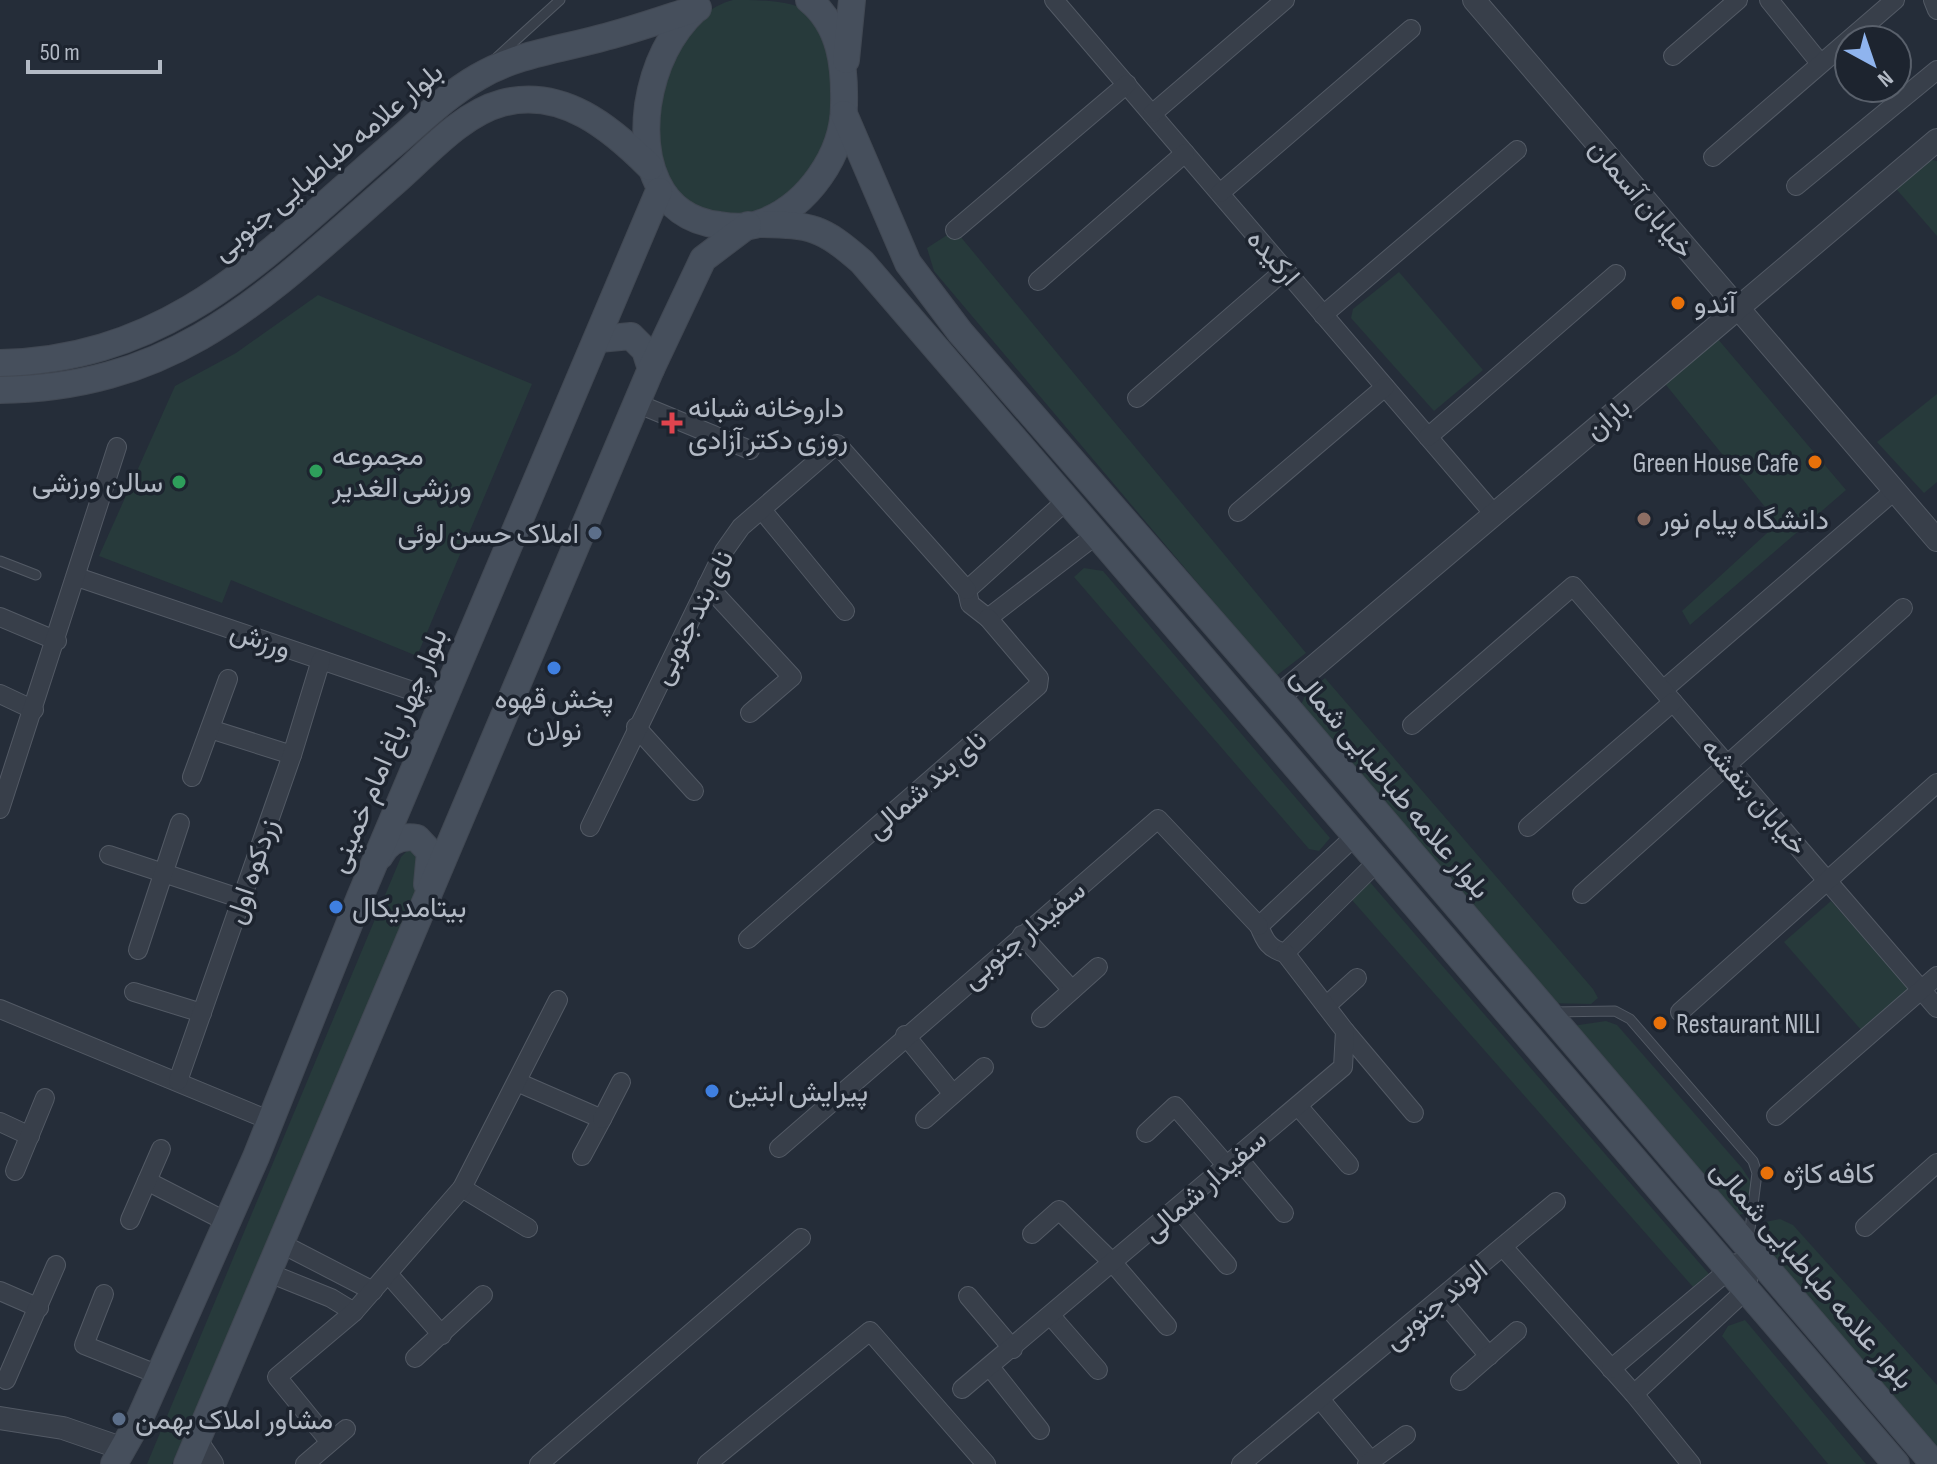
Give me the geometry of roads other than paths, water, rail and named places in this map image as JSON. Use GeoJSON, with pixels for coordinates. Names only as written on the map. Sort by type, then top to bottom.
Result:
{"type":"FeatureCollection","features":[{"type":"Feature","properties":{"kind":"main road"},"geometry":{"type":"LineString","coordinates":[[809,0],[828,20],[845,68]]}},
{"type":"Feature","properties":{"kind":"main road"},"geometry":{"type":"LineString","coordinates":[[192,1453],[636,403],[703,259],[754,224],[790,207],[823,172],[835,152],[844,114],[852,0]]}},
{"type":"Feature","properties":{"kind":"main road","name":"بلوار علامه طباطبایی جنوبی"},"geometry":{"type":"LineString","coordinates":[[0,363],[86,353],[132,339],[193,310],[240,277],[435,109],[478,77],[515,60],[704,4]]}},
{"type":"Feature","properties":{"kind":"main road"},"geometry":{"type":"LineString","coordinates":[[654,179],[647,116],[651,84],[662,52],[680,24],[704,4]]}},
{"type":"Feature","properties":{"kind":"main road","name":"بلوار علامه طباطبایی جنوبی"},"geometry":{"type":"LineString","coordinates":[[0,390],[41,390],[93,382],[149,364],[207,335],[259,301],[452,133],[502,103],[533,101],[564,105],[589,115],[614,131],[692,218],[710,224],[754,224]]}},
{"type":"Feature","properties":{"kind":"main road","name":"بلوار علامه طباطبایی شمالی"},"geometry":{"type":"LineString","coordinates":[[844,114],[882,210],[908,263],[927,290],[1049,439],[1278,697],[1545,1013],[1934,1464]]}},
{"type":"Feature","properties":{"kind":"main road","name":"بلوار چهار باغ امام خمینی"},"geometry":{"type":"LineString","coordinates":[[117,1456],[140,1418],[271,1121],[360,897],[599,339],[654,179]]}},
{"type":"Feature","properties":{"kind":"main road"},"geometry":{"type":"LineString","coordinates":[[754,224],[805,225],[833,236],[862,262],[1896,1464]]}},
{"type":"Feature","properties":{"kind":"main road"},"geometry":{"type":"LineString","coordinates":[[599,339],[631,336],[645,350],[651,369]]}},
{"type":"Feature","properties":{"kind":"main road"},"geometry":{"type":"LineString","coordinates":[[424,750],[407,803],[420,824],[438,826],[449,819],[480,775]]}},
{"type":"Feature","properties":{"kind":"main road"},"geometry":{"type":"LineString","coordinates":[[360,897],[384,848],[407,836],[425,843],[430,852],[431,866],[422,907]]}},
{"type":"Feature","properties":{"kind":"street","name":"ارکیده"},"geometry":{"type":"LineString","coordinates":[[1054,0],[1494,514]]}},
{"type":"Feature","properties":{"kind":"street"},"geometry":{"type":"LineString","coordinates":[[1152,114],[1285,0]]}},
{"type":"Feature","properties":{"kind":"street","name":"خیابان آسمان"},"geometry":{"type":"LineString","coordinates":[[1474,0],[1937,540]]}},
{"type":"Feature","properties":{"kind":"street"},"geometry":{"type":"LineString","coordinates":[[1673,56],[1738,0]]}},
{"type":"Feature","properties":{"kind":"street"},"geometry":{"type":"LineString","coordinates":[[1769,0],[1820,63]]}},
{"type":"Feature","properties":{"kind":"street"},"geometry":{"type":"LineString","coordinates":[[1713,157],[1895,0]]}},
{"type":"Feature","properties":{"kind":"street"},"geometry":{"type":"LineString","coordinates":[[1933,0],[1937,10]]}},
{"type":"Feature","properties":{"kind":"street"},"geometry":{"type":"LineString","coordinates":[[1220,193],[1411,29]]}},
{"type":"Feature","properties":{"kind":"street"},"geometry":{"type":"LineString","coordinates":[[1796,186],[1937,70]]}},
{"type":"Feature","properties":{"kind":"street"},"geometry":{"type":"LineString","coordinates":[[955,230],[1127,84]]}},
{"type":"Feature","properties":{"kind":"street","name":"باران"},"geometry":{"type":"LineString","coordinates":[[1278,697],[1937,140]]}},
{"type":"Feature","properties":{"kind":"street"},"geometry":{"type":"LineString","coordinates":[[1323,315],[1517,150]]}},
{"type":"Feature","properties":{"kind":"street"},"geometry":{"type":"LineString","coordinates":[[1038,281],[1185,153]]}},
{"type":"Feature","properties":{"kind":"street"},"geometry":{"type":"LineString","coordinates":[[1137,398],[1285,270]]}},
{"type":"Feature","properties":{"kind":"street"},"geometry":{"type":"LineString","coordinates":[[1428,437],[1616,274]]}},
{"type":"Feature","properties":{"kind":"street"},"geometry":{"type":"LineString","coordinates":[[1238,512],[1385,387]]}},
{"type":"Feature","properties":{"kind":"street"},"geometry":{"type":"LineString","coordinates":[[636,403],[750,450]]}},
{"type":"Feature","properties":{"kind":"street","name":"نای بند جنوبی"},"geometry":{"type":"LineString","coordinates":[[590,827],[636,727],[733,539],[837,444],[967,590]]}},
{"type":"Feature","properties":{"kind":"street"},"geometry":{"type":"LineString","coordinates":[[0,809],[4,783],[34,710],[117,447]]}},
{"type":"Feature","properties":{"kind":"street"},"geometry":{"type":"LineString","coordinates":[[1528,827],[1894,491]]}},
{"type":"Feature","properties":{"kind":"street"},"geometry":{"type":"LineString","coordinates":[[1067,500],[967,590],[970,604],[988,618],[1096,535]]}},
{"type":"Feature","properties":{"kind":"street"},"geometry":{"type":"LineString","coordinates":[[762,510],[845,611]]}},
{"type":"Feature","properties":{"kind":"street","name":"ورزش"},"geometry":{"type":"LineString","coordinates":[[77,577],[445,702]]}},
{"type":"Feature","properties":{"kind":"street"},"geometry":{"type":"LineString","coordinates":[[707,585],[792,677],[750,713]]}},
{"type":"Feature","properties":{"kind":"street","name":"خیابان بنفشه"},"geometry":{"type":"LineString","coordinates":[[1412,725],[1573,586],[1937,1008]]}},
{"type":"Feature","properties":{"kind":"street"},"geometry":{"type":"LineString","coordinates":[[1582,894],[1903,608]]}},
{"type":"Feature","properties":{"kind":"street"},"geometry":{"type":"LineString","coordinates":[[0,617],[57,641]]}},
{"type":"Feature","properties":{"kind":"street","name":"نای بند شمالی"},"geometry":{"type":"LineString","coordinates":[[748,939],[1038,686],[1039,678],[988,618]]}},
{"type":"Feature","properties":{"kind":"street","name":"زردکوه اول"},"geometry":{"type":"LineString","coordinates":[[178,1081],[292,755],[321,660]]}},
{"type":"Feature","properties":{"kind":"street"},"geometry":{"type":"LineString","coordinates":[[192,777],[228,679]]}},
{"type":"Feature","properties":{"kind":"street"},"geometry":{"type":"LineString","coordinates":[[0,694],[34,710]]}},
{"type":"Feature","properties":{"kind":"street"},"geometry":{"type":"LineString","coordinates":[[636,727],[694,791]]}},
{"type":"Feature","properties":{"kind":"street"},"geometry":{"type":"LineString","coordinates":[[210,729],[292,755]]}},
{"type":"Feature","properties":{"kind":"street"},"geometry":{"type":"LineString","coordinates":[[1680,1012],[1937,783]]}},
{"type":"Feature","properties":{"kind":"street","name":"سفیدار جنوبی"},"geometry":{"type":"LineString","coordinates":[[779,1148],[905,1035],[1158,819],[1259,926]]}},
{"type":"Feature","properties":{"kind":"street"},"geometry":{"type":"LineString","coordinates":[[138,950],[180,823]]}},
{"type":"Feature","properties":{"kind":"street"},"geometry":{"type":"LineString","coordinates":[[1354,837],[1259,926],[1264,941],[1274,951],[1285,953],[1414,1113]]}},
{"type":"Feature","properties":{"kind":"street"},"geometry":{"type":"LineString","coordinates":[[109,855],[242,899]]}},
{"type":"Feature","properties":{"kind":"street"},"geometry":{"type":"LineString","coordinates":[[1285,953],[1377,862]]}},
{"type":"Feature","properties":{"kind":"street"},"geometry":{"type":"LineString","coordinates":[[1022,935],[1072,990]]}},
{"type":"Feature","properties":{"kind":"street"},"geometry":{"type":"LineString","coordinates":[[1041,1018],[1098,967]]}},
{"type":"Feature","properties":{"kind":"street"},"geometry":{"type":"LineString","coordinates":[[1776,1116],[1937,976]]}},
{"type":"Feature","properties":{"kind":"street"},"geometry":{"type":"LineString","coordinates":[[1326,1006],[1357,978]]}},
{"type":"Feature","properties":{"kind":"street"},"geometry":{"type":"LineString","coordinates":[[134,992],[202,1013]]}},
{"type":"Feature","properties":{"kind":"street"},"geometry":{"type":"LineString","coordinates":[[330,1442],[277,1377],[354,1312],[462,1188],[558,1000]]}},
{"type":"Feature","properties":{"kind":"street"},"geometry":{"type":"LineString","coordinates":[[0,1010],[271,1121]]}},
{"type":"Feature","properties":{"kind":"street","name":"سفیدار شمالی"},"geometry":{"type":"LineString","coordinates":[[962,1389],[1343,1067],[1345,1031]]}},
{"type":"Feature","properties":{"kind":"street"},"geometry":{"type":"LineString","coordinates":[[905,1035],[953,1094]]}},
{"type":"Feature","properties":{"kind":"street"},"geometry":{"type":"LineString","coordinates":[[925,1119],[984,1067]]}},
{"type":"Feature","properties":{"kind":"street"},"geometry":{"type":"LineString","coordinates":[[517,1082],[602,1119]]}},
{"type":"Feature","properties":{"kind":"street"},"geometry":{"type":"LineString","coordinates":[[582,1156],[621,1082]]}},
{"type":"Feature","properties":{"kind":"street"},"geometry":{"type":"LineString","coordinates":[[15,1171],[45,1098]]}},
{"type":"Feature","properties":{"kind":"street"},"geometry":{"type":"LineString","coordinates":[[1146,1133],[1175,1106],[1284,1213]]}},
{"type":"Feature","properties":{"kind":"street"},"geometry":{"type":"LineString","coordinates":[[1298,1106],[1349,1165]]}},
{"type":"Feature","properties":{"kind":"street"},"geometry":{"type":"LineString","coordinates":[[0,1122],[30,1136]]}},
{"type":"Feature","properties":{"kind":"street"},"geometry":{"type":"LineString","coordinates":[[130,1220],[161,1149]]}},
{"type":"Feature","properties":{"kind":"street"},"geometry":{"type":"LineString","coordinates":[[1865,1227],[1937,1163]]}},
{"type":"Feature","properties":{"kind":"street"},"geometry":{"type":"LineString","coordinates":[[147,1181],[227,1222]]}},
{"type":"Feature","properties":{"kind":"street"},"geometry":{"type":"LineString","coordinates":[[462,1188],[528,1228]]}},
{"type":"Feature","properties":{"kind":"street"},"geometry":{"type":"LineString","coordinates":[[1503,1247],[1556,1202]]}},
{"type":"Feature","properties":{"kind":"street"},"geometry":{"type":"LineString","coordinates":[[1178,1208],[1227,1265]]}},
{"type":"Feature","properties":{"kind":"street"},"geometry":{"type":"LineString","coordinates":[[1032,1234],[1059,1210],[1113,1263],[1167,1326]]}},
{"type":"Feature","properties":{"kind":"street"},"geometry":{"type":"LineString","coordinates":[[539,1464],[801,1238]]}},
{"type":"Feature","properties":{"kind":"street"},"geometry":{"type":"LineString","coordinates":[[280,1243],[373,1291]]}},
{"type":"Feature","properties":{"kind":"street","name":"الوند جنوبی"},"geometry":{"type":"LineString","coordinates":[[1241,1464],[1503,1247],[1634,1394],[1691,1464]]}},
{"type":"Feature","properties":{"kind":"street"},"geometry":{"type":"LineString","coordinates":[[1611,1369],[1728,1268],[1753,1256]]}},
{"type":"Feature","properties":{"kind":"street"},"geometry":{"type":"LineString","coordinates":[[1634,1394],[1746,1290],[1753,1256]]}},
{"type":"Feature","properties":{"kind":"street"},"geometry":{"type":"LineString","coordinates":[[6,1380],[56,1265]]}},
{"type":"Feature","properties":{"kind":"street"},"geometry":{"type":"LineString","coordinates":[[269,1273],[354,1312]]}},
{"type":"Feature","properties":{"kind":"street"},"geometry":{"type":"LineString","coordinates":[[389,1275],[442,1335]]}},
{"type":"Feature","properties":{"kind":"street"},"geometry":{"type":"LineString","coordinates":[[0,1291],[39,1308]]}},
{"type":"Feature","properties":{"kind":"street"},"geometry":{"type":"LineString","coordinates":[[104,1294],[84,1345],[159,1375]]}},
{"type":"Feature","properties":{"kind":"street"},"geometry":{"type":"LineString","coordinates":[[415,1358],[483,1295]]}},
{"type":"Feature","properties":{"kind":"street"},"geometry":{"type":"LineString","coordinates":[[968,1296],[1013,1349]]}},
{"type":"Feature","properties":{"kind":"street"},"geometry":{"type":"LineString","coordinates":[[1441,1299],[1489,1356]]}},
{"type":"Feature","properties":{"kind":"street"},"geometry":{"type":"LineString","coordinates":[[1051,1316],[1098,1370]]}},
{"type":"Feature","properties":{"kind":"street"},"geometry":{"type":"LineString","coordinates":[[707,1464],[870,1331],[986,1464]]}},
{"type":"Feature","properties":{"kind":"street"},"geometry":{"type":"LineString","coordinates":[[1460,1381],[1517,1331]]}},
{"type":"Feature","properties":{"kind":"street"},"geometry":{"type":"LineString","coordinates":[[990,1367],[1040,1430]]}},
{"type":"Feature","properties":{"kind":"street"},"geometry":{"type":"LineString","coordinates":[[1320,1399],[1369,1463],[1406,1435]]}},
{"type":"Feature","properties":{"kind":"street"},"geometry":{"type":"LineString","coordinates":[[0,1418],[63,1428],[117,1456]]}},
{"type":"Feature","properties":{"kind":"street"},"geometry":{"type":"LineString","coordinates":[[305,1464],[346,1429]]}},
{"type":"Feature","properties":{"kind":"street"},"geometry":{"type":"LineString","coordinates":[[192,1453],[212,1464]]}},
{"type":"Feature","properties":{"kind":"lane"},"geometry":{"type":"LineString","coordinates":[[478,77],[560,0]]}},
{"type":"Feature","properties":{"kind":"lane"},"geometry":{"type":"LineString","coordinates":[[0,561],[36,575]]}},
{"type":"Feature","properties":{"kind":"lane"},"geometry":{"type":"LineString","coordinates":[[1545,1013],[1615,1011],[1630,1019],[1753,1161],[1757,1173],[1749,1234],[1753,1256]]}},
{"type":"Feature","properties":{"kind":"place","name":"آندو"},"geometry":{"type":"Point","coordinates":[1678,303]}},
{"type":"Feature","properties":{"kind":"place","name":"داروخانه شبانه روزی دکتر آزادی"},"geometry":{"type":"Point","coordinates":[672,423]}},
{"type":"Feature","properties":{"kind":"place","name":"Green House Cafe"},"geometry":{"type":"Point","coordinates":[1815,462]}},
{"type":"Feature","properties":{"kind":"place","name":"مجموعه ورزشی الغدیر"},"geometry":{"type":"Point","coordinates":[316,471]}},
{"type":"Feature","properties":{"kind":"place","name":"سالن ورزشی"},"geometry":{"type":"Point","coordinates":[179,482]}},
{"type":"Feature","properties":{"kind":"place","name":"دانشگاه پیام نور"},"geometry":{"type":"Point","coordinates":[1644,519]}},
{"type":"Feature","properties":{"kind":"place","name":"املاک حسن لوئی"},"geometry":{"type":"Point","coordinates":[595,533]}},
{"type":"Feature","properties":{"kind":"place","name":"پخش قهوه نولان"},"geometry":{"type":"Point","coordinates":[554,668]}},
{"type":"Feature","properties":{"kind":"place","name":"بیتامدیکال"},"geometry":{"type":"Point","coordinates":[336,907]}},
{"type":"Feature","properties":{"kind":"place","name":"Restaurant NILI"},"geometry":{"type":"Point","coordinates":[1660,1023]}},
{"type":"Feature","properties":{"kind":"place","name":"پیرایش ابتین"},"geometry":{"type":"Point","coordinates":[712,1091]}},
{"type":"Feature","properties":{"kind":"place","name":"کافه کاژه"},"geometry":{"type":"Point","coordinates":[1767,1173]}},
{"type":"Feature","properties":{"kind":"place","name":"مشاور املاک بهمن"},"geometry":{"type":"Point","coordinates":[119,1419]}}]}
